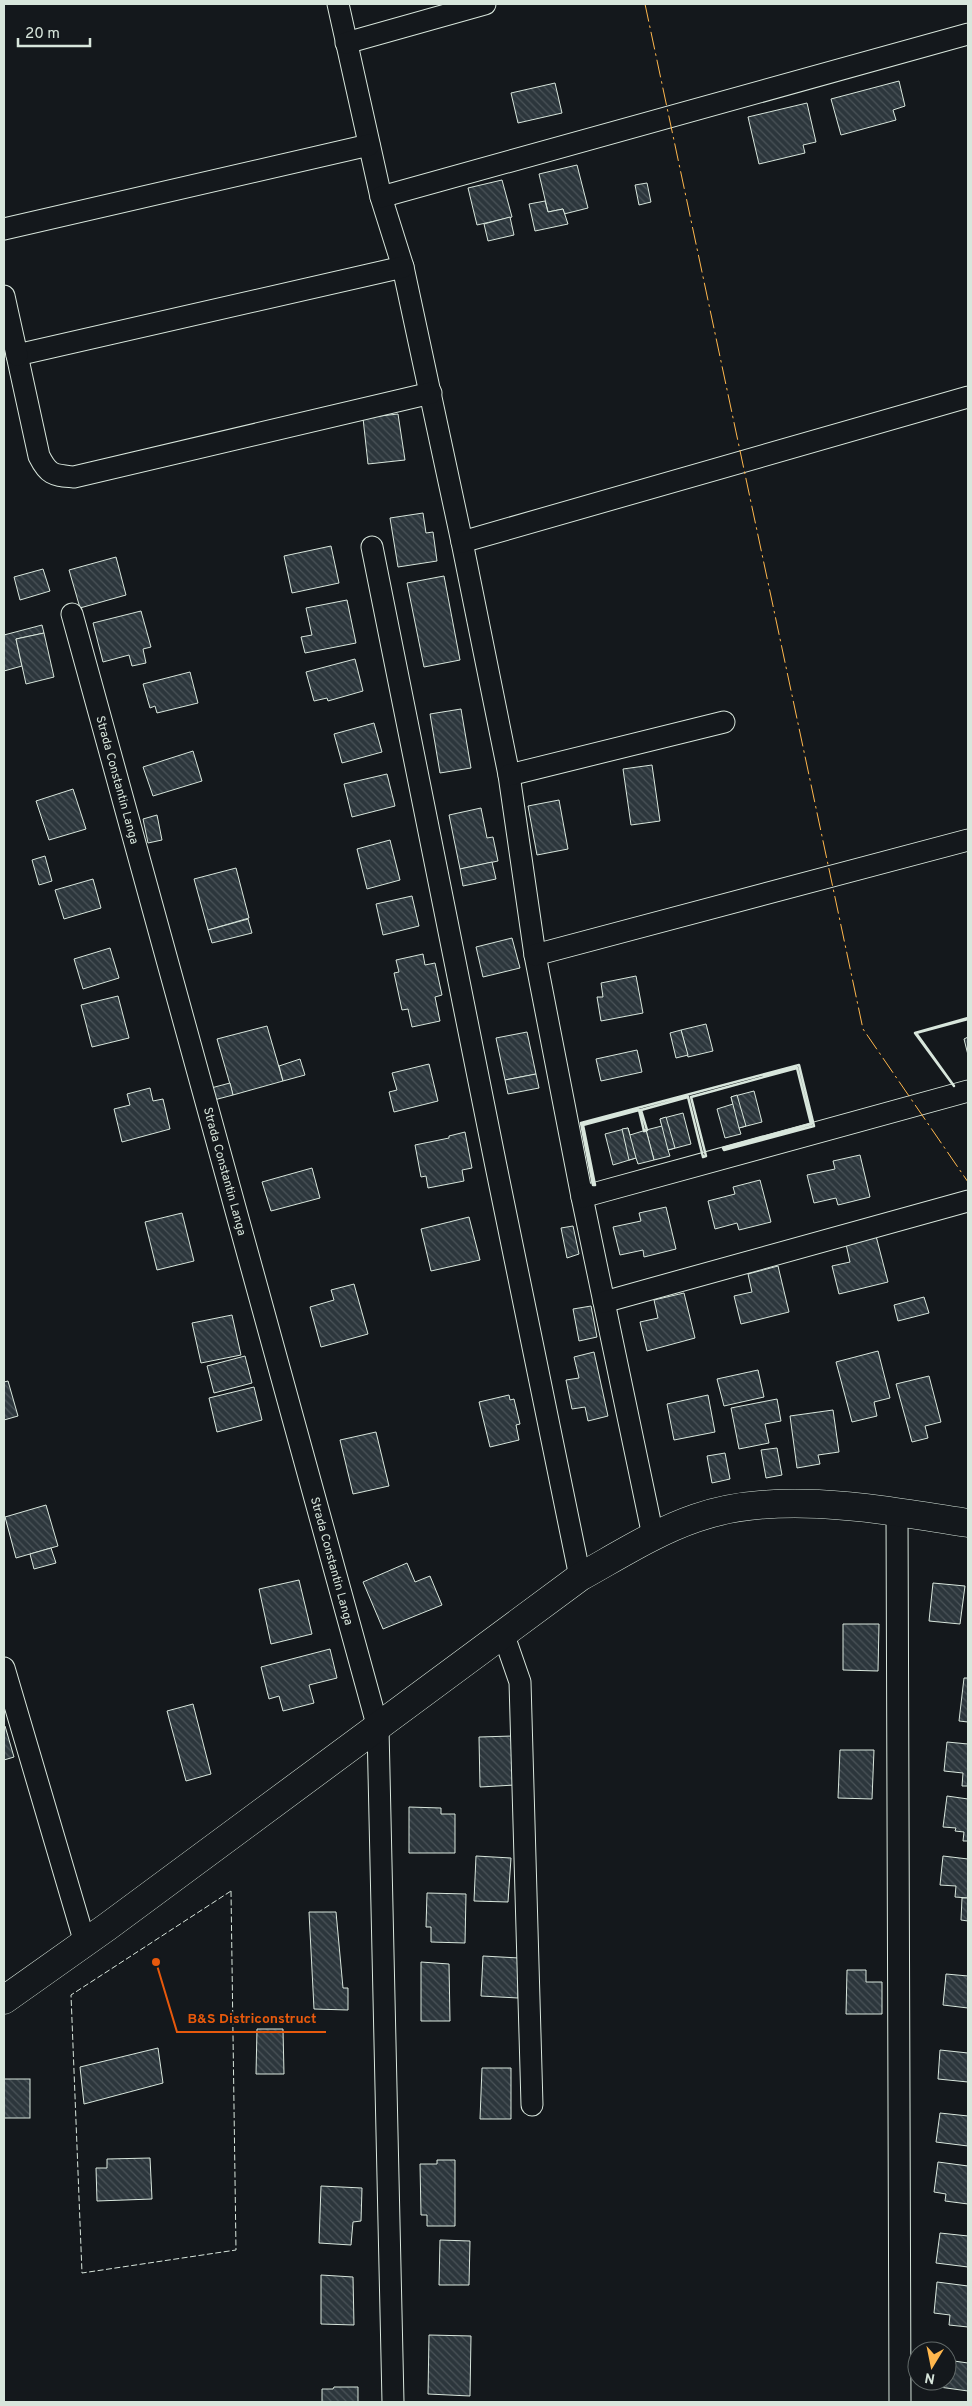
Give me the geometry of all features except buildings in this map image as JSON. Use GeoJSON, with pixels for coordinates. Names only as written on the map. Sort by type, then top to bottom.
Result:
{"type":"FeatureCollection","features":[{"type":"Feature","properties":{"kind":"main road"},"geometry":{"type":"LineString","coordinates":[[4,2000],[85,1943],[378,1728],[580,1577],[653,1536],[697,1518],[750,1506],[822,1504],[897,1512],[968,1523]]}},
{"type":"Feature","properties":{"kind":"street"},"geometry":{"type":"LineString","coordinates":[[338,4],[381,197],[403,267],[462,542],[509,776],[535,955],[582,1197],[653,1536]]}},
{"type":"Feature","properties":{"kind":"street"},"geometry":{"type":"LineString","coordinates":[[346,43],[486,4]]}},
{"type":"Feature","properties":{"kind":"street"},"geometry":{"type":"LineString","coordinates":[[381,197],[968,34]]}},
{"type":"Feature","properties":{"kind":"street"},"geometry":{"type":"LineString","coordinates":[[4,229],[370,145]]}},
{"type":"Feature","properties":{"kind":"street"},"geometry":{"type":"LineString","coordinates":[[17,355],[403,267]]}},
{"type":"Feature","properties":{"kind":"street"},"geometry":{"type":"LineString","coordinates":[[4,296],[40,456],[46,470],[56,475],[74,477],[431,393]]}},
{"type":"Feature","properties":{"kind":"street"},"geometry":{"type":"LineString","coordinates":[[462,542],[968,398]]}},
{"type":"Feature","properties":{"kind":"street"},"geometry":{"type":"LineString","coordinates":[[372,547],[510,1245],[580,1577]]}},
{"type":"Feature","properties":{"kind":"street","name":"Strada Constantin Langa"},"geometry":{"type":"LineString","coordinates":[[72,614],[378,1728],[393,2402]]}},
{"type":"Feature","properties":{"kind":"street"},"geometry":{"type":"LineString","coordinates":[[509,776],[724,722]]}},
{"type":"Feature","properties":{"kind":"street"},"geometry":{"type":"LineString","coordinates":[[535,955],[968,840]]}},
{"type":"Feature","properties":{"kind":"street"},"geometry":{"type":"LineString","coordinates":[[582,1197],[968,1091]]}},
{"type":"Feature","properties":{"kind":"street"},"geometry":{"type":"LineString","coordinates":[[604,1302],[968,1201]]}},
{"type":"Feature","properties":{"kind":"street"},"geometry":{"type":"LineString","coordinates":[[897,1512],[900,2402]]}},
{"type":"Feature","properties":{"kind":"street"},"geometry":{"type":"LineString","coordinates":[[504,1632],[520,1682],[532,2105]]}},
{"type":"Feature","properties":{"kind":"street"},"geometry":{"type":"LineString","coordinates":[[4,1668],[85,1943]]}},
{"type":"Feature","properties":{"kind":"fence"},"geometry":{"type":"LineString","coordinates":[[231,1891],[236,2250],[82,2273],[71,1995],[231,1891]]}},
{"type":"Feature","properties":{"kind":"wall"},"geometry":{"type":"LineString","coordinates":[[968,1018],[915,1033],[954,1086],[916,1033],[968,1019]]}},
{"type":"Feature","properties":{"kind":"wall"},"geometry":{"type":"LineString","coordinates":[[799,1065],[814,1126],[724,1150],[723,1148],[811,1124],[797,1068],[691,1097],[706,1156],[703,1157],[688,1097],[641,1110],[647,1130],[644,1131],[639,1110],[583,1125],[595,1185],[593,1185],[581,1123],[799,1065]]}},
{"type":"Feature","properties":{"kind":"power"},"geometry":{"type":"LineString","coordinates":[[645,4],[863,1029],[968,1182]]}},
{"type":"Feature","properties":{"kind":"place","name":"B&S Districonstruct"},"geometry":{"type":"Point","coordinates":[156,1962]}}]}
